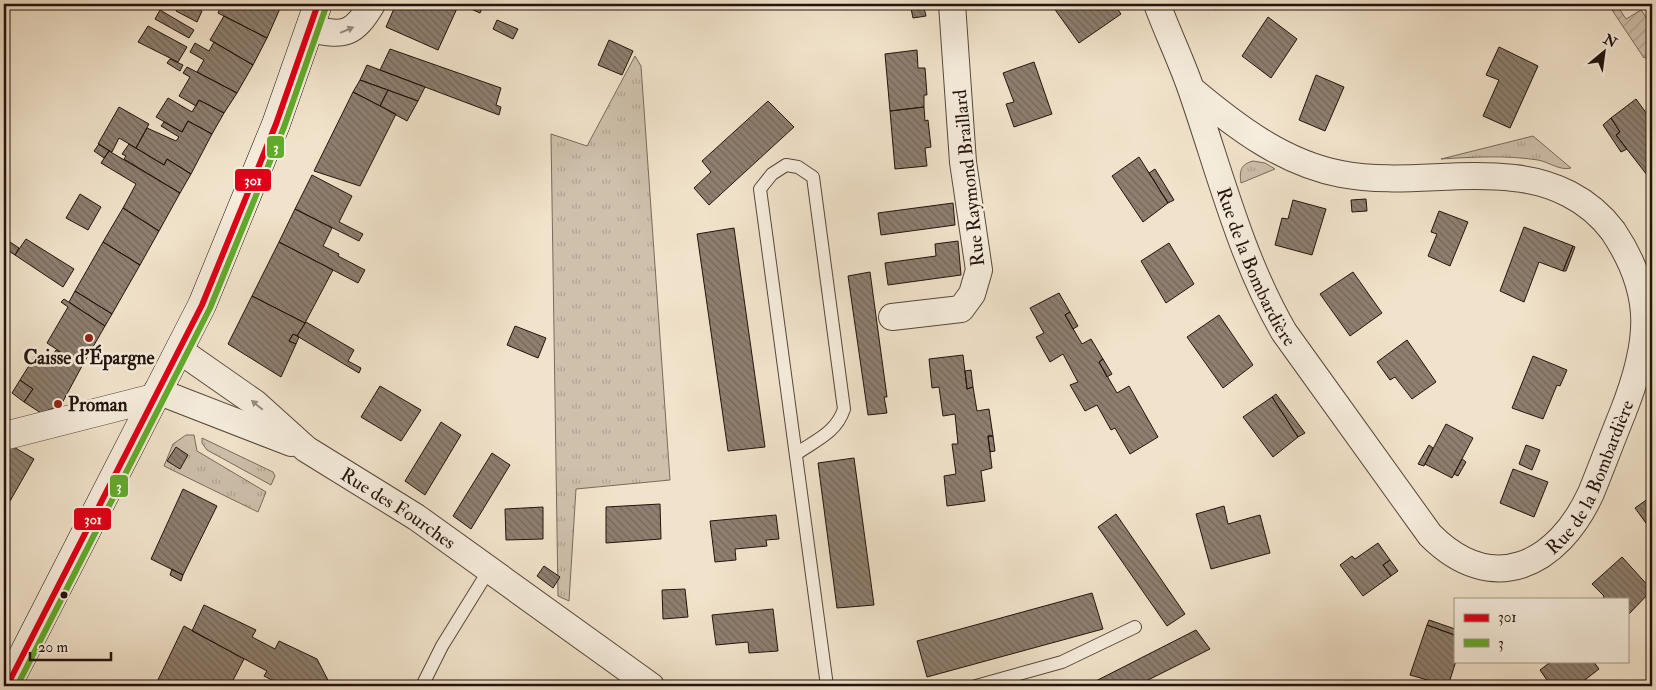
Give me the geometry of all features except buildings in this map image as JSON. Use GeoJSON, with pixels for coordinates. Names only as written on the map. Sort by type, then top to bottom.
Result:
{"type":"FeatureCollection","features":[{"type":"Feature","properties":{"kind":"main road"},"geometry":{"type":"LineString","coordinates":[[7,686],[202,305],[255,176],[314,16]]}},
{"type":"Feature","properties":{"kind":"main road"},"geometry":{"type":"LineString","coordinates":[[4,436],[155,394]]}},
{"type":"Feature","properties":{"kind":"street"},"geometry":{"type":"LineString","coordinates":[[314,16],[334,34],[358,25],[372,4]]}},
{"type":"Feature","properties":{"kind":"street","name":"Rue Raymond Braillard"},"geometry":{"type":"LineString","coordinates":[[892,317],[961,309],[972,294],[980,270],[963,162],[952,4]]}},
{"type":"Feature","properties":{"kind":"street","name":"Rue de la Bombardière"},"geometry":{"type":"LineString","coordinates":[[1157,4],[1191,89],[1246,252],[1266,301],[1284,332],[1430,535],[1457,558],[1493,568],[1516,568],[1534,560],[1553,547],[1570,528],[1591,493],[1638,373],[1644,349],[1647,328],[1645,299],[1638,272],[1606,221],[1585,203],[1561,190],[1536,181],[1484,176],[1382,179],[1321,169],[1262,143],[1223,116],[1191,89]]}},
{"type":"Feature","properties":{"kind":"street","name":"Rue des Fourches"},"geometry":{"type":"LineString","coordinates":[[179,350],[255,403],[306,449],[416,518],[651,686]]}},
{"type":"Feature","properties":{"kind":"street","name":"Rue des Fourches"},"geometry":{"type":"LineString","coordinates":[[155,394],[306,449]]}},
{"type":"Feature","properties":{"kind":"lane"},"geometry":{"type":"LineString","coordinates":[[796,454],[840,423],[844,409],[814,177],[798,167],[786,165],[772,174],[760,189],[827,686]]}},
{"type":"Feature","properties":{"kind":"lane"},"geometry":{"type":"LineString","coordinates":[[422,686],[442,646],[489,570]]}},
{"type":"Feature","properties":{"kind":"lane"},"geometry":{"type":"LineString","coordinates":[[976,686],[1062,662],[1135,627]]}},
{"type":"Feature","properties":{"kind":"green space"},"geometry":{"type":"Polygon","coordinates":[[[1608,4],[1616,4],[1626,19],[1641,10],[1652,26],[1652,53],[1644,58],[1608,4]]]}},
{"type":"Feature","properties":{"kind":"green space"},"geometry":{"type":"Polygon","coordinates":[[[635,56],[641,66],[670,480],[576,489],[569,601],[558,596],[551,134],[587,146],[635,56]]]}},
{"type":"Feature","properties":{"kind":"green space"},"geometry":{"type":"Polygon","coordinates":[[[1533,136],[1571,168],[1567,169],[1538,160],[1514,157],[1441,159],[1533,136]]]}},
{"type":"Feature","properties":{"kind":"green space"},"geometry":{"type":"Polygon","coordinates":[[[1253,161],[1265,163],[1275,169],[1241,183],[1240,175],[1243,166],[1253,161]]]}},
{"type":"Feature","properties":{"kind":"green space"},"geometry":{"type":"Polygon","coordinates":[[[186,435],[194,435],[197,451],[266,492],[258,512],[164,466],[173,444],[186,435]]]}},
{"type":"Feature","properties":{"kind":"green space"},"geometry":{"type":"Polygon","coordinates":[[[202,438],[273,472],[275,476],[271,485],[207,450],[202,443],[202,438]]]}},
{"type":"Feature","properties":{"kind":"transit line","name":"301"},"geometry":{"type":"LineString","coordinates":[[7,686],[202,305],[276,124],[318,4]]}},
{"type":"Feature","properties":{"kind":"transit line","name":"3"},"geometry":{"type":"LineString","coordinates":[[17,686],[210,308],[284,127],[326,7]]}},
{"type":"Feature","properties":{"kind":"place","name":"Caisse d'Épargne"},"geometry":{"type":"Point","coordinates":[89,338]}},
{"type":"Feature","properties":{"kind":"place","name":"Proman"},"geometry":{"type":"Point","coordinates":[58,404]}}]}
